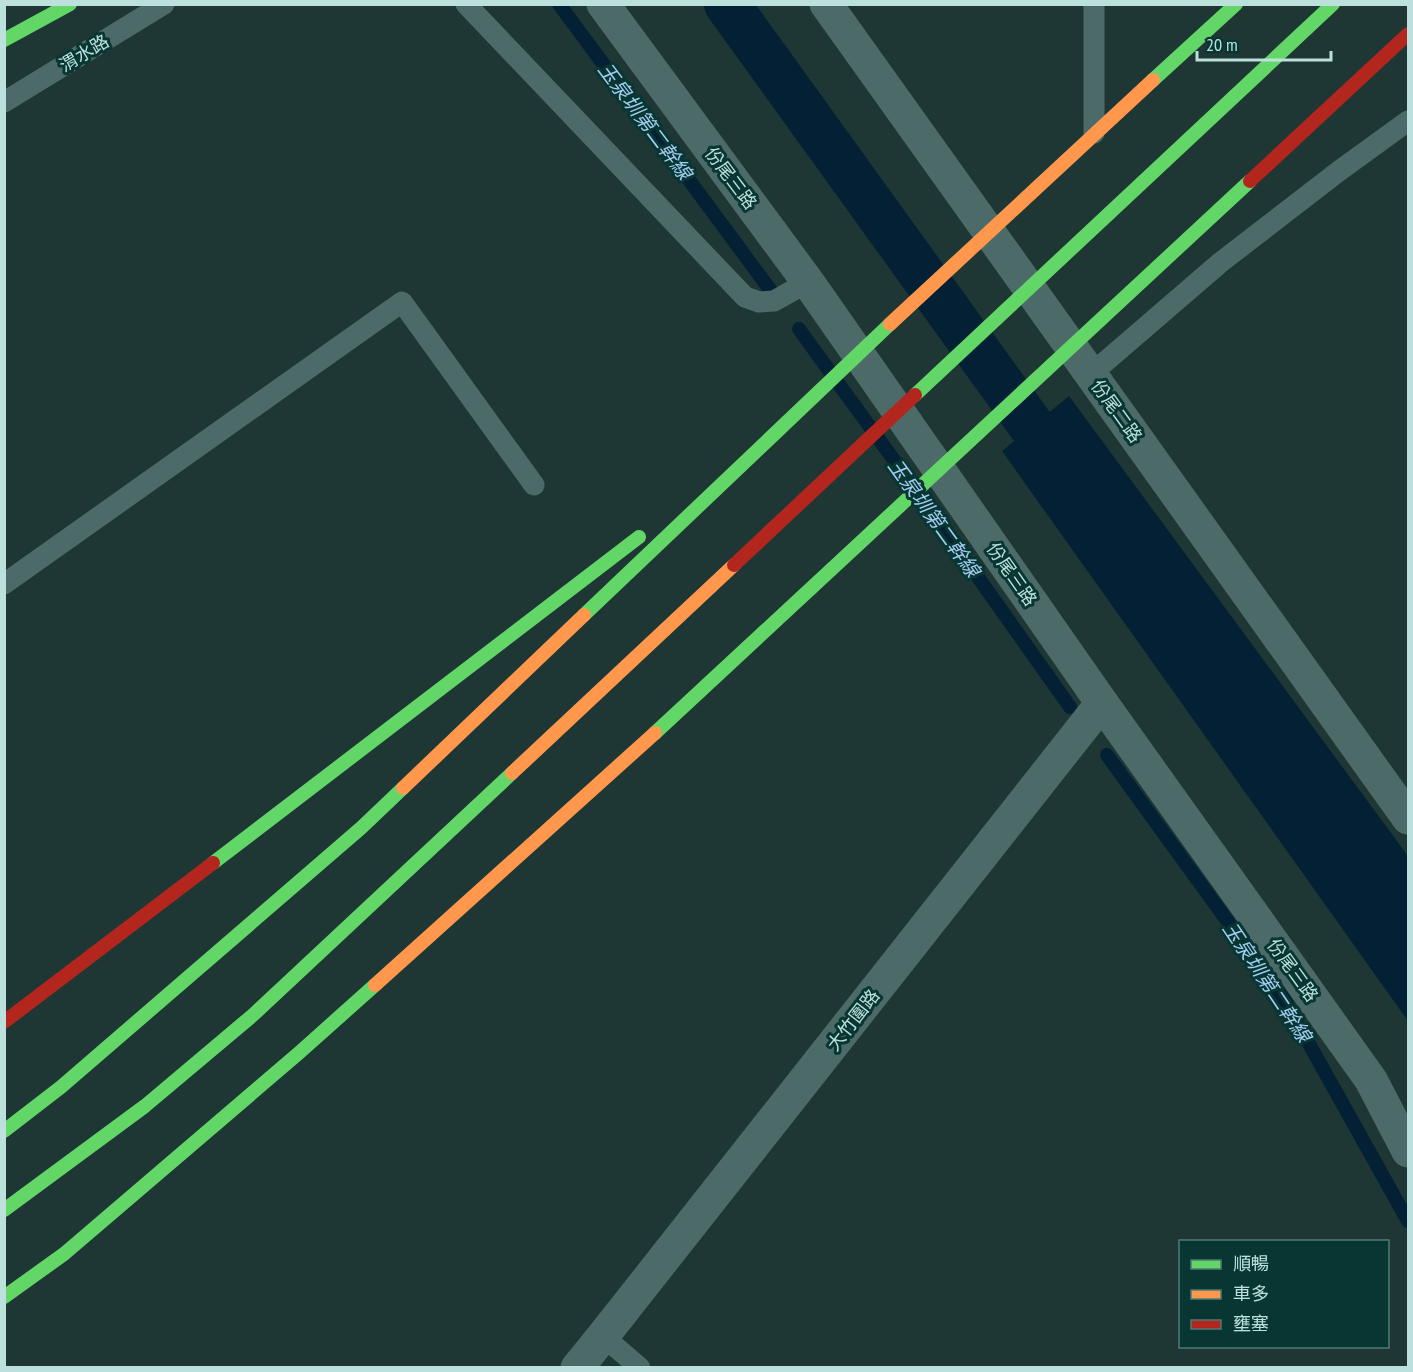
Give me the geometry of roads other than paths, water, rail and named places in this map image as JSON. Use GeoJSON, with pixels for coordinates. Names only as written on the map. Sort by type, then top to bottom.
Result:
{"type":"FeatureCollection","features":[{"type":"Feature","properties":{"kind":"highway"},"geometry":{"type":"LineString","coordinates":[[4,40],[70,4]]}},
{"type":"Feature","properties":{"kind":"highway"},"geometry":{"type":"LineString","coordinates":[[4,1131],[61,1087],[361,828],[824,386],[1236,4]]}},
{"type":"Feature","properties":{"kind":"highway"},"geometry":{"type":"LineString","coordinates":[[4,1210],[145,1106],[253,1015],[1333,4]]}},
{"type":"Feature","properties":{"kind":"highway"},"geometry":{"type":"LineString","coordinates":[[4,1297],[64,1254],[300,1052],[706,687],[1408,34]]}},
{"type":"Feature","properties":{"kind":"highway"},"geometry":{"type":"LineString","coordinates":[[668,516],[772,436]]}},
{"type":"Feature","properties":{"kind":"highway"},"geometry":{"type":"LineString","coordinates":[[4,1022],[649,530]]}},
{"type":"Feature","properties":{"kind":"street","name":"份尾三路"},"geometry":{"type":"LineString","coordinates":[[603,4],[808,282],[1102,703],[1371,1080],[1408,1151]]}},
{"type":"Feature","properties":{"kind":"street","name":"份尾二路"},"geometry":{"type":"LineString","coordinates":[[826,4],[1408,818]]}},
{"type":"Feature","properties":{"kind":"street","name":"大竹圍路"},"geometry":{"type":"LineString","coordinates":[[577,1368],[1102,703]]}},
{"type":"Feature","properties":{"kind":"lane","name":"渭水路"},"geometry":{"type":"LineString","coordinates":[[4,102],[164,4]]}},
{"type":"Feature","properties":{"kind":"lane"},"geometry":{"type":"LineString","coordinates":[[466,4],[745,297],[759,302],[774,301],[808,282]]}},
{"type":"Feature","properties":{"kind":"lane"},"geometry":{"type":"LineString","coordinates":[[1094,4],[1094,134]]}},
{"type":"Feature","properties":{"kind":"lane"},"geometry":{"type":"LineString","coordinates":[[1090,374],[1221,262],[1408,121]]}},
{"type":"Feature","properties":{"kind":"lane"},"geometry":{"type":"LineString","coordinates":[[4,584],[402,302],[534,485]]}},
{"type":"Feature","properties":{"kind":"lane"},"geometry":{"type":"LineString","coordinates":[[603,1336],[640,1368]]}},
{"type":"Feature","properties":{"kind":"water"},"geometry":{"type":"Polygon","coordinates":[[[1069,396],[1408,856],[1408,1021],[1002,451],[1069,396]]]}},
{"type":"Feature","properties":{"kind":"waterway","name":"玉泉圳第二幹線"},"geometry":{"type":"LineString","coordinates":[[559,4],[774,295]]}},
{"type":"Feature","properties":{"kind":"waterway"},"geometry":{"type":"LineString","coordinates":[[727,4],[1069,478]]}},
{"type":"Feature","properties":{"kind":"waterway","name":"玉泉圳第二幹線"},"geometry":{"type":"LineString","coordinates":[[799,329],[1070,707]]}},
{"type":"Feature","properties":{"kind":"waterway","name":"玉泉圳第二幹線"},"geometry":{"type":"LineString","coordinates":[[1107,755],[1284,999],[1408,1221]]}}]}
